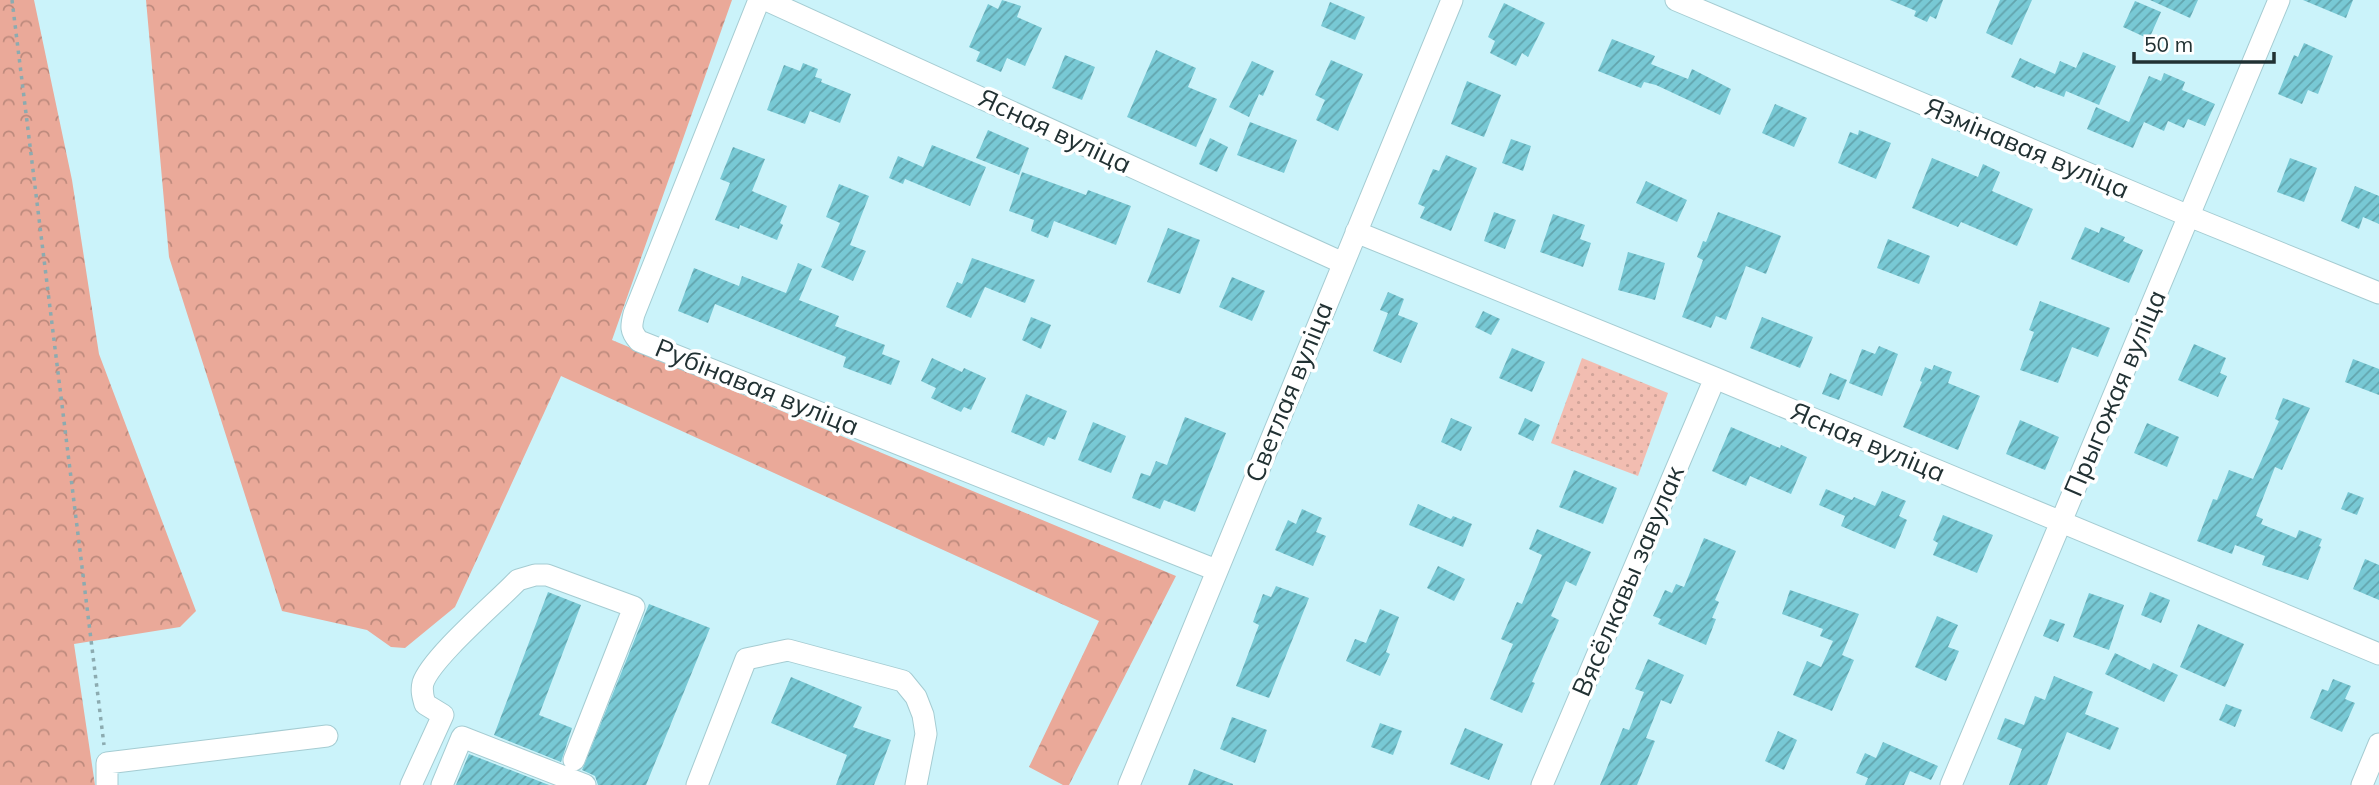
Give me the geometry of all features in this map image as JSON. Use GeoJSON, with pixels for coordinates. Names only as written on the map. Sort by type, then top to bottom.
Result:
{"type":"FeatureCollection","features":[{"type":"Feature","properties":{"kind":"street","name":"Рубінавая вуліца"},"geometry":{"type":"LineString","coordinates":[[759,0],[634,314],[631,328],[633,334],[639,341],[1216,570]]}},
{"type":"Feature","properties":{"kind":"street","name":"Ясная вуліца"},"geometry":{"type":"LineString","coordinates":[[766,0],[1343,262]]}},
{"type":"Feature","properties":{"kind":"street","name":"Светлая вуліца"},"geometry":{"type":"LineString","coordinates":[[1129,785],[1452,0]]}},
{"type":"Feature","properties":{"kind":"street","name":"Язмінавая вуліца"},"geometry":{"type":"LineString","coordinates":[[1676,0],[2379,293]]}},
{"type":"Feature","properties":{"kind":"street","name":"Прыгожая вуліца"},"geometry":{"type":"LineString","coordinates":[[1951,785],[2279,0]]}},
{"type":"Feature","properties":{"kind":"street","name":"Ясная вуліца"},"geometry":{"type":"LineString","coordinates":[[1356,232],[2379,654]]}},
{"type":"Feature","properties":{"kind":"street","name":"Вясёлкавы завулак"},"geometry":{"type":"LineString","coordinates":[[1542,785],[1715,378]]}},
{"type":"Feature","properties":{"kind":"street"},"geometry":{"type":"LineString","coordinates":[[411,785],[443,715],[425,704],[421,691],[434,663],[518,580],[535,575],[547,575],[634,607],[574,760]]}},
{"type":"Feature","properties":{"kind":"street"},"geometry":{"type":"LineString","coordinates":[[697,785],[747,659],[788,650],[903,681],[916,697],[926,734],[916,785]]}},
{"type":"Feature","properties":{"kind":"street"},"geometry":{"type":"LineString","coordinates":[[107,785],[107,763],[327,736]]}},
{"type":"Feature","properties":{"kind":"street"},"geometry":{"type":"LineString","coordinates":[[442,785],[462,737],[585,785]]}},
{"type":"Feature","properties":{"kind":"street"},"geometry":{"type":"LineString","coordinates":[[2362,785],[2379,744]]}},
{"type":"Feature","properties":{"kind":"path"},"geometry":{"type":"LineString","coordinates":[[12,0],[107,763]]}},
{"type":"Feature","properties":{"kind":"shaded area"},"geometry":{"type":"Polygon","coordinates":[[[1582,358],[1668,393],[1638,476],[1551,443],[1582,358]]]}},
{"type":"Feature","properties":{"kind":"green space"},"geometry":{"type":"Polygon","coordinates":[[[0,0],[34,0],[72,180],[99,354],[196,611],[180,627],[74,644],[95,785],[0,785],[0,0]]]}},
{"type":"Feature","properties":{"kind":"green space"},"geometry":{"type":"Polygon","coordinates":[[[146,0],[732,0],[612,340],[1176,576],[1069,785],[1063,785],[1029,767],[1099,621],[561,376],[455,607],[405,648],[391,647],[367,630],[282,611],[169,257],[146,0]]]}},
{"type":"Feature","properties":{"kind":"building"},"geometry":{"type":"Polygon","coordinates":[[[1002,0],[1021,6],[1017,17],[1042,28],[1025,66],[1007,58],[1001,72],[976,61],[980,52],[969,47],[988,4],[998,9],[1002,0]]]}},
{"type":"Feature","properties":{"kind":"building"},"geometry":{"type":"Polygon","coordinates":[[[1890,0],[1943,0],[1936,19],[1930,16],[1927,22],[1914,16],[1916,11],[1890,0]]]}},
{"type":"Feature","properties":{"kind":"building"},"geometry":{"type":"Polygon","coordinates":[[[2000,0],[2032,0],[2012,45],[1986,33],[2000,0]]]}},
{"type":"Feature","properties":{"kind":"building"},"geometry":{"type":"Polygon","coordinates":[[[2150,0],[2198,0],[2190,18],[2150,0]]]}},
{"type":"Feature","properties":{"kind":"building"},"geometry":{"type":"Polygon","coordinates":[[[2303,0],[2353,0],[2346,18],[2303,0]]]}},
{"type":"Feature","properties":{"kind":"building"},"geometry":{"type":"Polygon","coordinates":[[[2135,1],[2161,12],[2149,39],[2123,27],[2135,1]]]}},
{"type":"Feature","properties":{"kind":"building"},"geometry":{"type":"Polygon","coordinates":[[[1330,2],[1365,17],[1355,40],[1321,26],[1330,2]]]}},
{"type":"Feature","properties":{"kind":"building"},"geometry":{"type":"Polygon","coordinates":[[[1504,3],[1545,23],[1528,57],[1522,53],[1516,66],[1490,53],[1495,41],[1488,37],[1504,3]]]}},
{"type":"Feature","properties":{"kind":"building"},"geometry":{"type":"Polygon","coordinates":[[[1612,39],[1655,56],[1651,64],[1688,79],[1692,69],[1731,89],[1720,115],[1656,85],[1644,82],[1641,88],[1598,71],[1612,39]]]}},
{"type":"Feature","properties":{"kind":"building"},"geometry":{"type":"Polygon","coordinates":[[[2304,43],[2333,56],[2318,94],[2308,90],[2302,104],[2278,94],[2294,55],[2298,57],[2304,43]]]}},
{"type":"Feature","properties":{"kind":"building"},"geometry":{"type":"Polygon","coordinates":[[[1156,50],[1196,68],[1188,87],[1217,99],[1196,147],[1127,117],[1156,50]]]}},
{"type":"Feature","properties":{"kind":"building"},"geometry":{"type":"Polygon","coordinates":[[[2083,52],[2116,66],[2099,105],[2066,91],[2064,97],[2011,77],[2020,58],[2055,74],[2060,61],[2076,68],[2083,52]]]}},
{"type":"Feature","properties":{"kind":"building"},"geometry":{"type":"Polygon","coordinates":[[[1065,55],[1095,67],[1082,100],[1052,88],[1065,55]]]}},
{"type":"Feature","properties":{"kind":"building"},"geometry":{"type":"Polygon","coordinates":[[[1331,60],[1363,74],[1338,131],[1316,120],[1325,100],[1315,95],[1331,60]]]}},
{"type":"Feature","properties":{"kind":"building"},"geometry":{"type":"Polygon","coordinates":[[[1252,61],[1274,71],[1263,96],[1259,94],[1249,117],[1229,107],[1252,61]]]}},
{"type":"Feature","properties":{"kind":"building"},"geometry":{"type":"Polygon","coordinates":[[[803,63],[818,69],[815,77],[822,79],[821,82],[851,94],[840,123],[810,111],[805,124],[767,110],[784,65],[800,71],[803,63]]]}},
{"type":"Feature","properties":{"kind":"building"},"geometry":{"type":"Polygon","coordinates":[[[2164,73],[2185,82],[2182,90],[2215,104],[2205,126],[2188,119],[2184,128],[2168,121],[2164,131],[2144,122],[2133,148],[2087,129],[2096,107],[2129,122],[2149,76],[2161,81],[2164,73]]]}},
{"type":"Feature","properties":{"kind":"building"},"geometry":{"type":"Polygon","coordinates":[[[1467,81],[1501,95],[1484,137],[1451,124],[1467,81]]]}},
{"type":"Feature","properties":{"kind":"building"},"geometry":{"type":"Polygon","coordinates":[[[1775,104],[1807,118],[1794,147],[1762,133],[1775,104]]]}},
{"type":"Feature","properties":{"kind":"building"},"geometry":{"type":"Polygon","coordinates":[[[1250,122],[1297,140],[1284,173],[1237,155],[1250,122]]]}},
{"type":"Feature","properties":{"kind":"building"},"geometry":{"type":"Polygon","coordinates":[[[988,130],[1029,148],[1019,175],[976,158],[988,130]]]}},
{"type":"Feature","properties":{"kind":"building"},"geometry":{"type":"Polygon","coordinates":[[[1859,130],[1891,143],[1876,179],[1838,163],[1850,132],[1858,135],[1859,130]]]}},
{"type":"Feature","properties":{"kind":"building"},"geometry":{"type":"Polygon","coordinates":[[[1210,138],[1228,147],[1217,172],[1199,164],[1210,138]]]}},
{"type":"Feature","properties":{"kind":"building"},"geometry":{"type":"Polygon","coordinates":[[[1511,139],[1531,146],[1523,171],[1502,163],[1511,139]]]}},
{"type":"Feature","properties":{"kind":"building"},"geometry":{"type":"Polygon","coordinates":[[[932,145],[986,167],[970,206],[905,179],[903,184],[889,178],[898,156],[923,167],[932,145]]]}},
{"type":"Feature","properties":{"kind":"building"},"geometry":{"type":"Polygon","coordinates":[[[733,147],[765,159],[752,191],[787,206],[777,240],[740,225],[739,229],[715,220],[730,183],[720,179],[733,147]]]}},
{"type":"Feature","properties":{"kind":"building"},"geometry":{"type":"Polygon","coordinates":[[[1446,155],[1477,168],[1451,231],[1420,218],[1425,207],[1418,204],[1433,169],[1439,171],[1446,155]]]}},
{"type":"Feature","properties":{"kind":"building"},"geometry":{"type":"Polygon","coordinates":[[[1932,158],[1978,177],[1983,164],[2000,172],[1992,191],[2033,209],[2017,246],[1961,222],[1958,227],[1912,208],[1932,158]]]}},
{"type":"Feature","properties":{"kind":"building"},"geometry":{"type":"Polygon","coordinates":[[[2290,158],[2317,168],[2304,202],[2277,192],[2290,158]]]}},
{"type":"Feature","properties":{"kind":"building"},"geometry":{"type":"Polygon","coordinates":[[[1022,172],[1086,195],[1088,190],[1131,206],[1116,245],[1054,221],[1048,238],[1031,231],[1034,220],[1009,211],[1022,172]]]}},
{"type":"Feature","properties":{"kind":"building"},"geometry":{"type":"Polygon","coordinates":[[[1646,181],[1687,200],[1677,222],[1636,203],[1646,181]]]}},
{"type":"Feature","properties":{"kind":"building"},"geometry":{"type":"Polygon","coordinates":[[[839,184],[869,196],[850,245],[866,251],[853,281],[821,267],[840,223],[826,217],[839,184]]]}},
{"type":"Feature","properties":{"kind":"building"},"geometry":{"type":"Polygon","coordinates":[[[2355,186],[2379,196],[2379,224],[2363,217],[2359,229],[2341,221],[2355,186]]]}},
{"type":"Feature","properties":{"kind":"building"},"geometry":{"type":"Polygon","coordinates":[[[1494,212],[1516,220],[1505,249],[1484,241],[1494,212]]]}},
{"type":"Feature","properties":{"kind":"building"},"geometry":{"type":"Polygon","coordinates":[[[1718,212],[1781,236],[1766,274],[1746,266],[1726,320],[1716,316],[1711,328],[1682,317],[1703,260],[1697,257],[1718,212]]]}},
{"type":"Feature","properties":{"kind":"building"},"geometry":{"type":"Polygon","coordinates":[[[1553,214],[1585,225],[1580,239],[1591,243],[1583,267],[1540,252],[1553,214]]]}},
{"type":"Feature","properties":{"kind":"building"},"geometry":{"type":"Polygon","coordinates":[[[2085,227],[2099,233],[2101,227],[2125,237],[2123,241],[2143,250],[2129,283],[2071,259],[2085,227]]]}},
{"type":"Feature","properties":{"kind":"building"},"geometry":{"type":"Polygon","coordinates":[[[1168,228],[1200,240],[1180,294],[1147,282],[1168,228]]]}},
{"type":"Feature","properties":{"kind":"building"},"geometry":{"type":"Polygon","coordinates":[[[1888,239],[1930,256],[1919,284],[1877,268],[1888,239]]]}},
{"type":"Feature","properties":{"kind":"building"},"geometry":{"type":"Polygon","coordinates":[[[1628,252],[1665,263],[1655,300],[1618,290],[1628,252]]]}},
{"type":"Feature","properties":{"kind":"building"},"geometry":{"type":"Polygon","coordinates":[[[972,258],[1035,280],[1025,303],[985,287],[971,318],[946,307],[957,282],[962,284],[972,258]]]}},
{"type":"Feature","properties":{"kind":"building"},"geometry":{"type":"Polygon","coordinates":[[[798,263],[812,269],[799,300],[839,316],[835,326],[885,345],[882,354],[900,361],[891,385],[843,367],[846,357],[715,304],[708,323],[678,311],[694,268],[739,286],[742,276],[786,293],[798,263]]]}},
{"type":"Feature","properties":{"kind":"building"},"geometry":{"type":"Polygon","coordinates":[[[1232,277],[1265,291],[1252,321],[1219,307],[1232,277]]]}},
{"type":"Feature","properties":{"kind":"building"},"geometry":{"type":"Polygon","coordinates":[[[1388,292],[1404,299],[1398,315],[1418,323],[1401,363],[1373,351],[1388,313],[1380,310],[1388,292]]]}},
{"type":"Feature","properties":{"kind":"building"},"geometry":{"type":"Polygon","coordinates":[[[2040,301],[2110,328],[2098,357],[2072,347],[2058,383],[2020,370],[2034,332],[2029,330],[2040,301]]]}},
{"type":"Feature","properties":{"kind":"building"},"geometry":{"type":"Polygon","coordinates":[[[1483,311],[1500,319],[1491,335],[1475,327],[1483,311]]]}},
{"type":"Feature","properties":{"kind":"building"},"geometry":{"type":"Polygon","coordinates":[[[1031,317],[1051,325],[1041,349],[1022,340],[1031,317]]]}},
{"type":"Feature","properties":{"kind":"building"},"geometry":{"type":"Polygon","coordinates":[[[1762,317],[1813,337],[1800,368],[1750,348],[1762,317]]]}},
{"type":"Feature","properties":{"kind":"building"},"geometry":{"type":"Polygon","coordinates":[[[2194,344],[2226,358],[2220,373],[2227,376],[2218,397],[2178,380],[2194,344]]]}},
{"type":"Feature","properties":{"kind":"building"},"geometry":{"type":"Polygon","coordinates":[[[1879,346],[1898,354],[1882,396],[1849,383],[1862,349],[1875,354],[1879,346]]]}},
{"type":"Feature","properties":{"kind":"building"},"geometry":{"type":"Polygon","coordinates":[[[1512,348],[1545,362],[1532,392],[1499,378],[1512,348]]]}},
{"type":"Feature","properties":{"kind":"building"},"geometry":{"type":"Polygon","coordinates":[[[932,358],[962,372],[964,368],[986,378],[971,410],[964,407],[961,412],[931,398],[936,388],[921,381],[932,358]]]}},
{"type":"Feature","properties":{"kind":"building"},"geometry":{"type":"Polygon","coordinates":[[[2353,359],[2379,369],[2379,395],[2345,382],[2353,359]]]}},
{"type":"Feature","properties":{"kind":"building"},"geometry":{"type":"Polygon","coordinates":[[[1934,365],[1952,372],[1948,383],[1980,396],[1958,450],[1903,427],[1922,382],[1920,381],[1925,367],[1932,370],[1934,365]]]}},
{"type":"Feature","properties":{"kind":"building"},"geometry":{"type":"Polygon","coordinates":[[[1830,373],[1847,380],[1839,400],[1822,394],[1830,373]]]}},
{"type":"Feature","properties":{"kind":"building"},"geometry":{"type":"Polygon","coordinates":[[[1026,394],[1067,411],[1055,440],[1048,437],[1044,446],[1011,432],[1026,394]]]}},
{"type":"Feature","properties":{"kind":"building"},"geometry":{"type":"Polygon","coordinates":[[[2283,398],[2310,408],[2282,470],[2275,467],[2256,516],[2263,519],[2261,524],[2296,538],[2299,530],[2322,539],[2308,580],[2262,565],[2265,556],[2235,545],[2232,554],[2197,541],[2213,499],[2217,500],[2229,470],[2253,479],[2279,421],[2275,419],[2283,398]]]}},
{"type":"Feature","properties":{"kind":"building"},"geometry":{"type":"Polygon","coordinates":[[[1185,417],[1226,433],[1195,512],[1164,500],[1160,509],[1132,498],[1141,473],[1150,476],[1156,461],[1167,465],[1185,417]]]}},
{"type":"Feature","properties":{"kind":"building"},"geometry":{"type":"Polygon","coordinates":[[[1451,418],[1472,427],[1461,451],[1441,442],[1451,418]]]}},
{"type":"Feature","properties":{"kind":"building"},"geometry":{"type":"Polygon","coordinates":[[[1525,418],[1540,425],[1533,441],[1518,434],[1525,418]]]}},
{"type":"Feature","properties":{"kind":"building"},"geometry":{"type":"Polygon","coordinates":[[[2020,420],[2059,437],[2045,470],[2006,454],[2020,420]]]}},
{"type":"Feature","properties":{"kind":"building"},"geometry":{"type":"Polygon","coordinates":[[[1093,422],[1126,436],[1111,473],[1078,460],[1093,422]]]}},
{"type":"Feature","properties":{"kind":"building"},"geometry":{"type":"Polygon","coordinates":[[[2147,423],[2179,437],[2167,467],[2134,453],[2147,423]]]}},
{"type":"Feature","properties":{"kind":"building"},"geometry":{"type":"Polygon","coordinates":[[[1731,427],[1807,457],[1791,494],[1750,476],[1746,486],[1712,471],[1731,427]]]}},
{"type":"Feature","properties":{"kind":"building"},"geometry":{"type":"Polygon","coordinates":[[[1574,470],[1617,488],[1603,524],[1559,507],[1574,470]]]}},
{"type":"Feature","properties":{"kind":"building"},"geometry":{"type":"Polygon","coordinates":[[[1826,489],[1875,506],[1882,491],[1906,501],[1899,516],[1907,520],[1895,549],[1841,526],[1845,516],[1819,505],[1826,489]]]}},
{"type":"Feature","properties":{"kind":"building"},"geometry":{"type":"Polygon","coordinates":[[[2348,492],[2364,498],[2357,515],[2341,509],[2348,492]]]}},
{"type":"Feature","properties":{"kind":"building"},"geometry":{"type":"Polygon","coordinates":[[[1418,504],[1451,519],[1453,516],[1472,524],[1463,547],[1409,525],[1418,504]]]}},
{"type":"Feature","properties":{"kind":"building"},"geometry":{"type":"Polygon","coordinates":[[[1302,509],[1322,518],[1316,532],[1326,536],[1313,566],[1275,550],[1288,520],[1296,524],[1302,509]]]}},
{"type":"Feature","properties":{"kind":"building"},"geometry":{"type":"Polygon","coordinates":[[[1943,515],[1993,535],[1977,573],[1933,555],[1938,543],[1933,540],[1943,515]]]}},
{"type":"Feature","properties":{"kind":"building"},"geometry":{"type":"Polygon","coordinates":[[[1537,529],[1591,552],[1576,586],[1566,581],[1551,616],[1559,620],[1532,682],[1535,683],[1522,713],[1490,699],[1513,644],[1501,639],[1517,602],[1522,604],[1542,555],[1529,549],[1537,529]]]}},
{"type":"Feature","properties":{"kind":"building"},"geometry":{"type":"Polygon","coordinates":[[[1704,538],[1736,551],[1715,600],[1719,602],[1712,618],[1716,619],[1706,645],[1658,624],[1661,619],[1653,616],[1665,590],[1672,593],[1676,584],[1684,587],[1704,538]]]}},
{"type":"Feature","properties":{"kind":"building"},"geometry":{"type":"Polygon","coordinates":[[[2365,559],[2379,565],[2379,600],[2353,589],[2365,559]]]}},
{"type":"Feature","properties":{"kind":"building"},"geometry":{"type":"Polygon","coordinates":[[[1438,566],[1465,579],[1454,601],[1427,588],[1438,566]]]}},
{"type":"Feature","properties":{"kind":"building"},"geometry":{"type":"Polygon","coordinates":[[[1276,586],[1309,598],[1269,698],[1236,686],[1259,625],[1253,622],[1263,594],[1271,597],[1276,586]]]}},
{"type":"Feature","properties":{"kind":"building"},"geometry":{"type":"Polygon","coordinates":[[[1790,590],[1859,614],[1842,655],[1854,660],[1832,711],[1793,695],[1807,661],[1821,667],[1833,641],[1820,636],[1823,629],[1782,614],[1790,590]]]}},
{"type":"Feature","properties":{"kind":"building"},"geometry":{"type":"Polygon","coordinates":[[[548,592],[581,605],[539,715],[572,728],[561,762],[494,735],[548,592]]]}},
{"type":"Feature","properties":{"kind":"building"},"geometry":{"type":"Polygon","coordinates":[[[2150,592],[2170,600],[2161,623],[2141,615],[2150,592]]]}},
{"type":"Feature","properties":{"kind":"building"},"geometry":{"type":"Polygon","coordinates":[[[2089,593],[2124,605],[2109,650],[2073,637],[2089,593]]]}},
{"type":"Feature","properties":{"kind":"building"},"geometry":{"type":"Polygon","coordinates":[[[649,604],[710,628],[646,785],[598,785],[595,776],[582,770],[649,604]]]}},
{"type":"Feature","properties":{"kind":"building"},"geometry":{"type":"Polygon","coordinates":[[[1380,609],[1399,617],[1386,652],[1390,654],[1380,676],[1346,661],[1355,639],[1366,643],[1380,609]]]}},
{"type":"Feature","properties":{"kind":"building"},"geometry":{"type":"Polygon","coordinates":[[[1937,616],[1958,625],[1948,647],[1959,651],[1946,681],[1915,667],[1937,616]]]}},
{"type":"Feature","properties":{"kind":"building"},"geometry":{"type":"Polygon","coordinates":[[[2050,619],[2065,624],[2058,642],[2043,636],[2050,619]]]}},
{"type":"Feature","properties":{"kind":"building"},"geometry":{"type":"Polygon","coordinates":[[[2198,624],[2244,644],[2225,687],[2180,667],[2198,624]]]}},
{"type":"Feature","properties":{"kind":"building"},"geometry":{"type":"Polygon","coordinates":[[[2115,653],[2150,670],[2153,663],[2178,675],[2164,702],[2105,674],[2115,653]]]}},
{"type":"Feature","properties":{"kind":"building"},"geometry":{"type":"Polygon","coordinates":[[[1648,659],[1684,675],[1671,704],[1661,700],[1646,738],[1655,741],[1637,785],[1600,785],[1623,728],[1629,730],[1644,692],[1635,689],[1648,659]]]}},
{"type":"Feature","properties":{"kind":"building"},"geometry":{"type":"Polygon","coordinates":[[[2054,676],[2093,692],[2085,714],[2119,728],[2110,750],[2067,732],[2047,785],[2009,785],[2022,749],[1997,739],[2005,718],[2024,725],[2035,696],[2045,700],[2054,676]]]}},
{"type":"Feature","properties":{"kind":"building"},"geometry":{"type":"Polygon","coordinates":[[[791,677],[862,707],[853,727],[891,740],[874,785],[836,785],[847,755],[771,723],[791,677]]]}},
{"type":"Feature","properties":{"kind":"building"},"geometry":{"type":"Polygon","coordinates":[[[2333,679],[2351,686],[2345,699],[2355,703],[2342,732],[2310,718],[2322,689],[2328,691],[2333,679]]]}},
{"type":"Feature","properties":{"kind":"building"},"geometry":{"type":"Polygon","coordinates":[[[2226,704],[2242,710],[2235,727],[2219,720],[2226,704]]]}},
{"type":"Feature","properties":{"kind":"building"},"geometry":{"type":"Polygon","coordinates":[[[1232,717],[1267,730],[1255,763],[1220,749],[1232,717]]]}},
{"type":"Feature","properties":{"kind":"building"},"geometry":{"type":"Polygon","coordinates":[[[1380,723],[1402,731],[1393,755],[1371,747],[1380,723]]]}},
{"type":"Feature","properties":{"kind":"building"},"geometry":{"type":"Polygon","coordinates":[[[1465,728],[1503,744],[1489,780],[1450,764],[1465,728]]]}},
{"type":"Feature","properties":{"kind":"building"},"geometry":{"type":"Polygon","coordinates":[[[1778,731],[1797,740],[1784,770],[1765,761],[1778,731]]]}},
{"type":"Feature","properties":{"kind":"building"},"geometry":{"type":"Polygon","coordinates":[[[1883,742],[1938,766],[1931,780],[1910,771],[1904,785],[1865,785],[1868,778],[1856,773],[1865,753],[1876,758],[1883,742]]]}},
{"type":"Feature","properties":{"kind":"building"},"geometry":{"type":"Polygon","coordinates":[[[469,754],[549,785],[456,785],[469,754]]]}},
{"type":"Feature","properties":{"kind":"building"},"geometry":{"type":"Polygon","coordinates":[[[1194,769],[1233,784],[1233,785],[1188,785],[1194,769]]]}}]}
